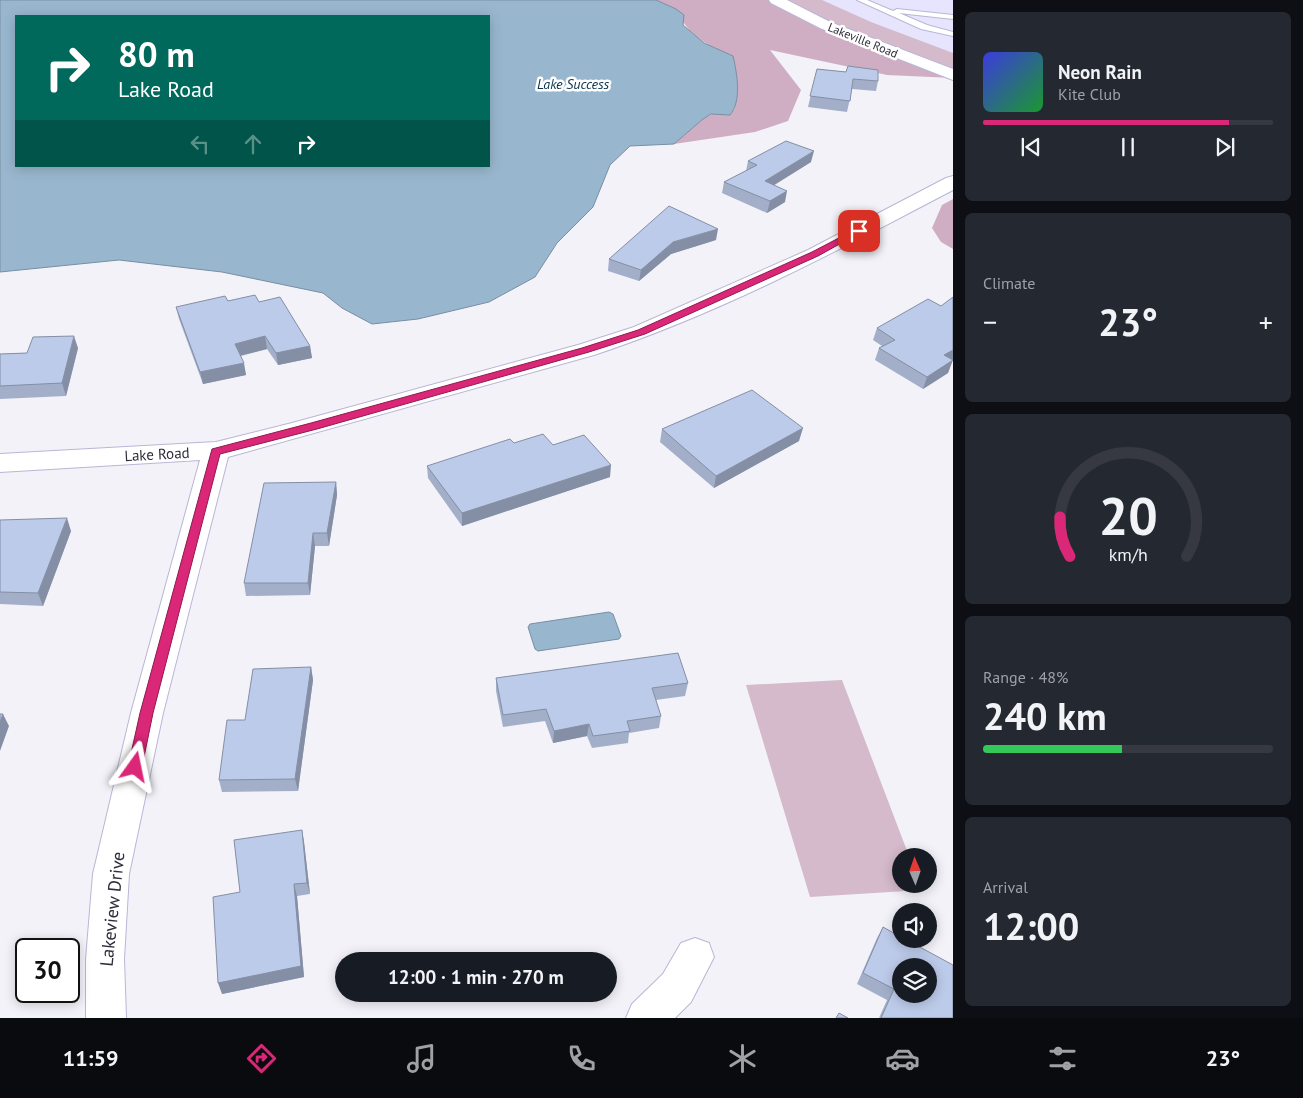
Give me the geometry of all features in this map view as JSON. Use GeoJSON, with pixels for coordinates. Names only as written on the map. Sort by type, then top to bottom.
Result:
{"type":"FeatureCollection","features":[{"type":"Feature","properties":{"kind":"street","name":"Lakeville Road"},"geometry":{"type":"LineString","coordinates":[[776,0],[826,25],[953,75]]}},
{"type":"Feature","properties":{"kind":"street","name":"Lake Road"},"geometry":{"type":"LineString","coordinates":[[0,463],[216,451],[586,350],[642,332],[815,254],[953,182]]}},
{"type":"Feature","properties":{"kind":"street","name":"Lakeview Drive"},"geometry":{"type":"LineString","coordinates":[[106,1018],[105,959],[111,874],[147,713],[216,451]]}},
{"type":"Feature","properties":{"kind":"street"},"geometry":{"type":"LineString","coordinates":[[646,1018],[678,988],[695,956]]}},
{"type":"Feature","properties":{"kind":"lane"},"geometry":{"type":"LineString","coordinates":[[861,0],[924,26],[953,34]]}},
{"type":"Feature","properties":{"kind":"lane"},"geometry":{"type":"LineString","coordinates":[[883,9],[953,17]]}},
{"type":"Feature","properties":{"kind":"shaded area"},"geometry":{"type":"Polygon","coordinates":[[[656,0],[775,0],[953,78],[887,75],[770,50],[801,90],[788,121],[755,132],[674,144],[703,119],[712,114],[730,115],[735,108],[732,56],[714,48],[699,38],[681,19],[676,9],[656,0]]]}},
{"type":"Feature","properties":{"kind":"shaded area"},"geometry":{"type":"Polygon","coordinates":[[[777,0],[953,0],[953,74],[777,0]]]}},
{"type":"Feature","properties":{"kind":"shaded area"},"geometry":{"type":"Polygon","coordinates":[[[777,0],[822,0],[871,22],[953,53],[953,74],[777,0]]]}},
{"type":"Feature","properties":{"kind":"shaded area"},"geometry":{"type":"Polygon","coordinates":[[[953,199],[953,249],[941,242],[932,228],[942,205],[953,199]]]}},
{"type":"Feature","properties":{"kind":"shaded area"},"geometry":{"type":"Polygon","coordinates":[[[842,680],[906,848],[892,848],[892,892],[810,897],[746,685],[842,680]]]}},
{"type":"Feature","properties":{"kind":"water","name":"Lake Success"},"geometry":{"type":"Polygon","coordinates":[[[0,0],[656,0],[676,9],[684,15],[683,25],[704,43],[733,56],[737,78],[737,95],[734,109],[730,115],[711,114],[674,144],[630,146],[610,165],[593,207],[557,243],[535,277],[489,302],[418,319],[372,324],[342,308],[323,293],[222,272],[119,260],[0,272],[0,0]]]}},
{"type":"Feature","properties":{"kind":"water"},"geometry":{"type":"Polygon","coordinates":[[[609,612],[613,614],[621,636],[619,639],[538,651],[535,649],[528,627],[530,624],[609,612]]]}},
{"type":"Feature","properties":{"kind":"building"},"geometry":{"type":"Polygon","coordinates":[[[848,66],[878,70],[878,81],[853,79],[850,101],[810,96],[817,69],[846,72],[848,66]]]}},
{"type":"Feature","properties":{"kind":"building"},"geometry":{"type":"Polygon","coordinates":[[[786,141],[814,151],[765,181],[787,191],[770,201],[724,182],[757,165],[748,161],[786,141]]]}},
{"type":"Feature","properties":{"kind":"building"},"geometry":{"type":"Polygon","coordinates":[[[669,206],[718,229],[673,242],[641,270],[609,259],[669,206]]]}},
{"type":"Feature","properties":{"kind":"building"},"geometry":{"type":"Polygon","coordinates":[[[255,295],[259,302],[280,297],[310,346],[276,353],[265,336],[235,344],[244,363],[200,372],[176,307],[225,296],[228,301],[255,295]]]}},
{"type":"Feature","properties":{"kind":"building"},"geometry":{"type":"Polygon","coordinates":[[[953,297],[953,350],[944,355],[953,360],[927,377],[879,348],[895,340],[877,328],[928,299],[941,306],[953,297]]]}},
{"type":"Feature","properties":{"kind":"building"},"geometry":{"type":"Polygon","coordinates":[[[74,336],[62,383],[0,386],[0,354],[27,353],[33,337],[74,336]]]}},
{"type":"Feature","properties":{"kind":"building"},"geometry":{"type":"Polygon","coordinates":[[[752,390],[803,428],[716,476],[662,429],[752,390]]]}},
{"type":"Feature","properties":{"kind":"building"},"geometry":{"type":"Polygon","coordinates":[[[543,434],[553,445],[584,435],[611,465],[462,513],[427,466],[510,439],[514,443],[543,434]]]}},
{"type":"Feature","properties":{"kind":"building"},"geometry":{"type":"Polygon","coordinates":[[[336,482],[327,533],[313,533],[308,583],[244,583],[264,483],[336,482]]]}},
{"type":"Feature","properties":{"kind":"building"},"geometry":{"type":"Polygon","coordinates":[[[67,518],[38,593],[0,592],[0,520],[67,518]]]}},
{"type":"Feature","properties":{"kind":"building"},"geometry":{"type":"Polygon","coordinates":[[[678,653],[688,683],[652,688],[661,716],[627,721],[630,731],[593,736],[589,724],[554,731],[546,709],[503,715],[496,678],[678,653]]]}},
{"type":"Feature","properties":{"kind":"building"},"geometry":{"type":"Polygon","coordinates":[[[311,667],[295,779],[219,780],[227,720],[245,720],[253,669],[311,667]]]}},
{"type":"Feature","properties":{"kind":"building"},"geometry":{"type":"Polygon","coordinates":[[[302,830],[307,883],[294,884],[301,966],[218,983],[213,897],[240,892],[234,840],[302,830]]]}},
{"type":"Feature","properties":{"kind":"building"},"geometry":{"type":"Polygon","coordinates":[[[883,927],[892,932],[892,948],[922,948],[953,965],[953,1018],[881,1018],[892,993],[892,1003],[937,1003],[937,958],[892,958],[892,988],[863,973],[883,927]]]}},
{"type":"Feature","properties":{"kind":"building"},"geometry":{"type":"Polygon","coordinates":[[[839,1013],[848,1018],[836,1018],[839,1013]]]}},
{"type":"Feature","properties":{"kind":"route"},"geometry":{"type":"LineString","coordinates":[[135,767],[147,713],[216,451],[586,350],[642,332],[815,254],[859,231]]}}]}
